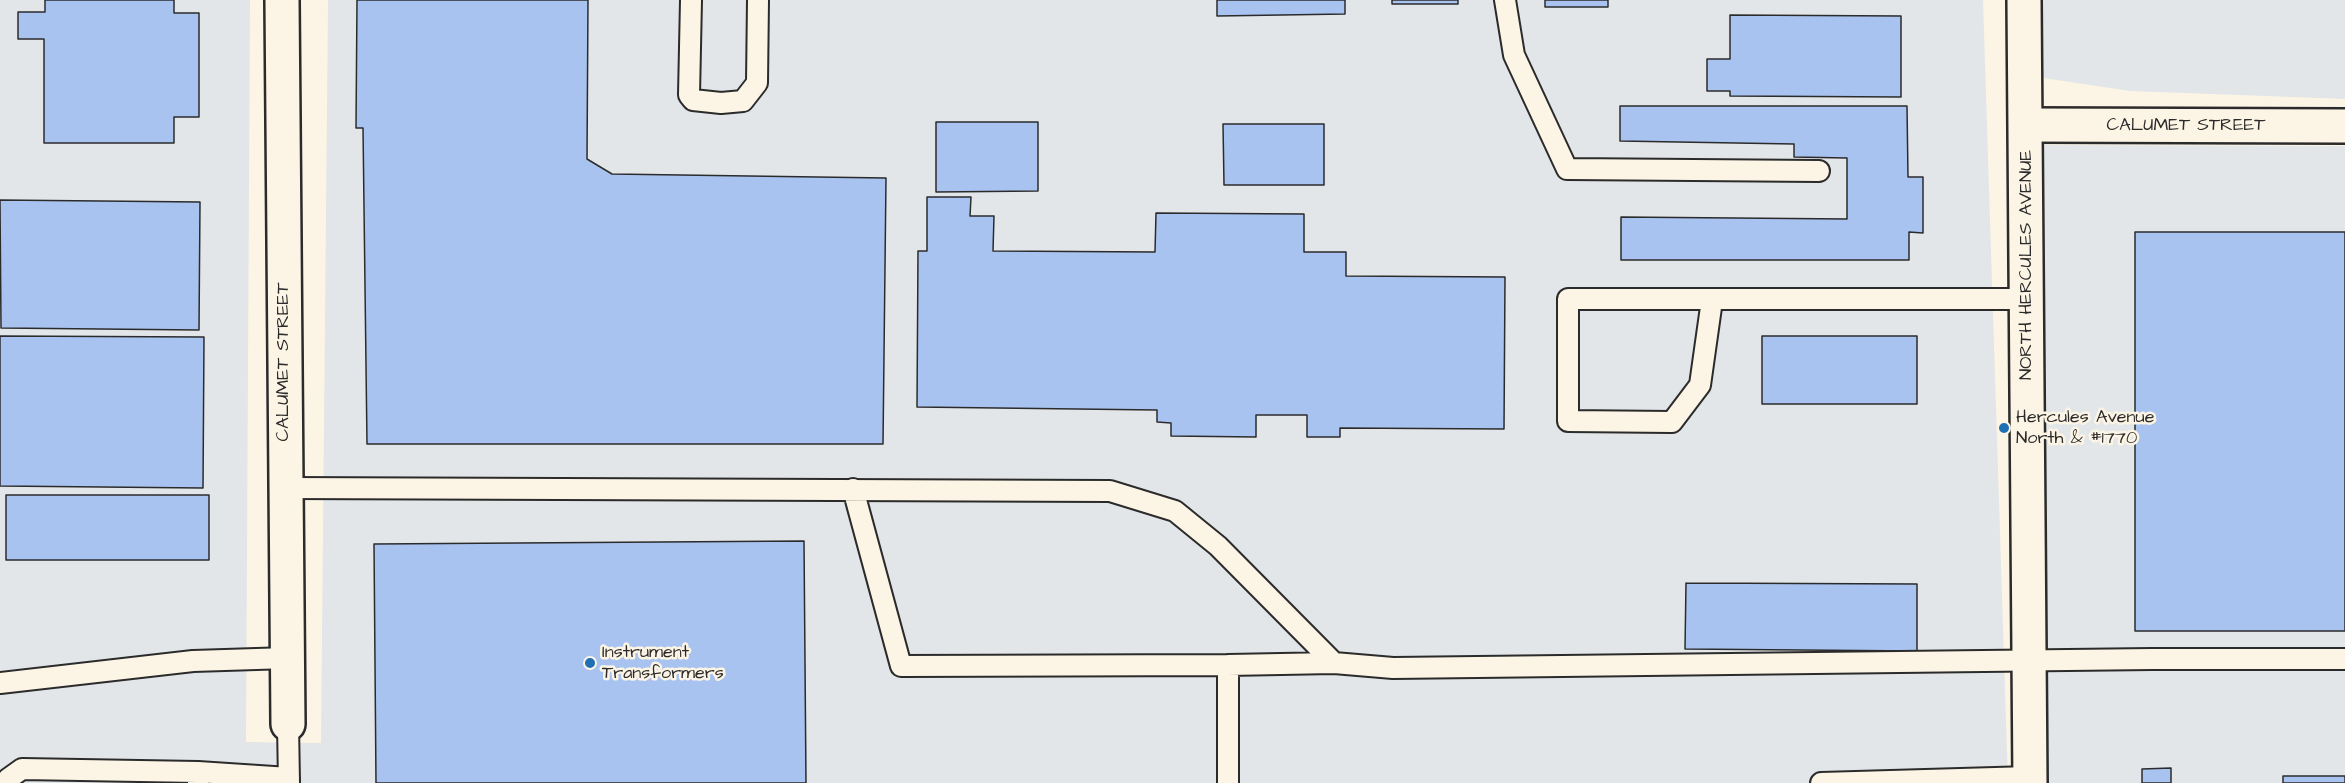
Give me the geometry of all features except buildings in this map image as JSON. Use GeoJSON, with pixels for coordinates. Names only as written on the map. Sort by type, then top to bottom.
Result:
{"type":"FeatureCollection","features":[{"type":"Feature","properties":{"kind":"street","name":"CALUMET STREET"},"geometry":{"type":"LineString","coordinates":[[282,0],[288,724]]}},
{"type":"Feature","properties":{"kind":"street","name":"NORTH HERCULES AVENUE"},"geometry":{"type":"LineString","coordinates":[[2024,0],[2030,780]]}},
{"type":"Feature","properties":{"kind":"street","name":"CALUMET STREET"},"geometry":{"type":"LineString","coordinates":[[2026,125],[2345,126]]}},
{"type":"Feature","properties":{"kind":"lane"},"geometry":{"type":"LineString","coordinates":[[691,0],[689,94],[693,100],[721,104],[743,101],[757,83],[758,0]]}},
{"type":"Feature","properties":{"kind":"lane"},"geometry":{"type":"LineString","coordinates":[[1505,0],[1514,55],[1567,169],[1819,171]]}},
{"type":"Feature","properties":{"kind":"lane"},"geometry":{"type":"LineString","coordinates":[[1712,300],[1700,385],[1672,422],[1568,421],[1568,299],[2027,299]]}},
{"type":"Feature","properties":{"kind":"lane"},"geometry":{"type":"LineString","coordinates":[[285,488],[1110,491],[1175,511],[1218,546],[1334,663]]}},
{"type":"Feature","properties":{"kind":"lane"},"geometry":{"type":"LineString","coordinates":[[853,489],[901,666],[1334,663],[1393,668],[2030,660],[2345,659]]}},
{"type":"Feature","properties":{"kind":"lane"},"geometry":{"type":"LineString","coordinates":[[0,683],[193,661],[288,658]]}},
{"type":"Feature","properties":{"kind":"lane"},"geometry":{"type":"LineString","coordinates":[[1228,665],[1228,783]]}},
{"type":"Feature","properties":{"kind":"lane"},"geometry":{"type":"LineString","coordinates":[[8,783],[8,779],[22,769],[289,780],[288,724]]}},
{"type":"Feature","properties":{"kind":"lane"},"geometry":{"type":"LineString","coordinates":[[1821,783],[2030,780]]}},
{"type":"Feature","properties":{"kind":"shaded area"},"geometry":{"type":"Polygon","coordinates":[[[0,0],[250,0],[246,742],[321,743],[328,0],[1983,0],[2008,783],[0,783],[0,0]]]}},
{"type":"Feature","properties":{"kind":"shaded area"},"geometry":{"type":"Polygon","coordinates":[[[2041,0],[2345,0],[2345,99],[2130,91],[2043,78],[2041,0]]]}},
{"type":"Feature","properties":{"kind":"shaded area"},"geometry":{"type":"Polygon","coordinates":[[[2044,145],[2345,146],[2345,783],[2047,783],[2044,145]]]}},
{"type":"Feature","properties":{"kind":"place","name":"Hercules Avenue North & #1770"},"geometry":{"type":"Point","coordinates":[2004,428]}},
{"type":"Feature","properties":{"kind":"place","name":"Instrument Transformers"},"geometry":{"type":"Point","coordinates":[590,663]}}]}
